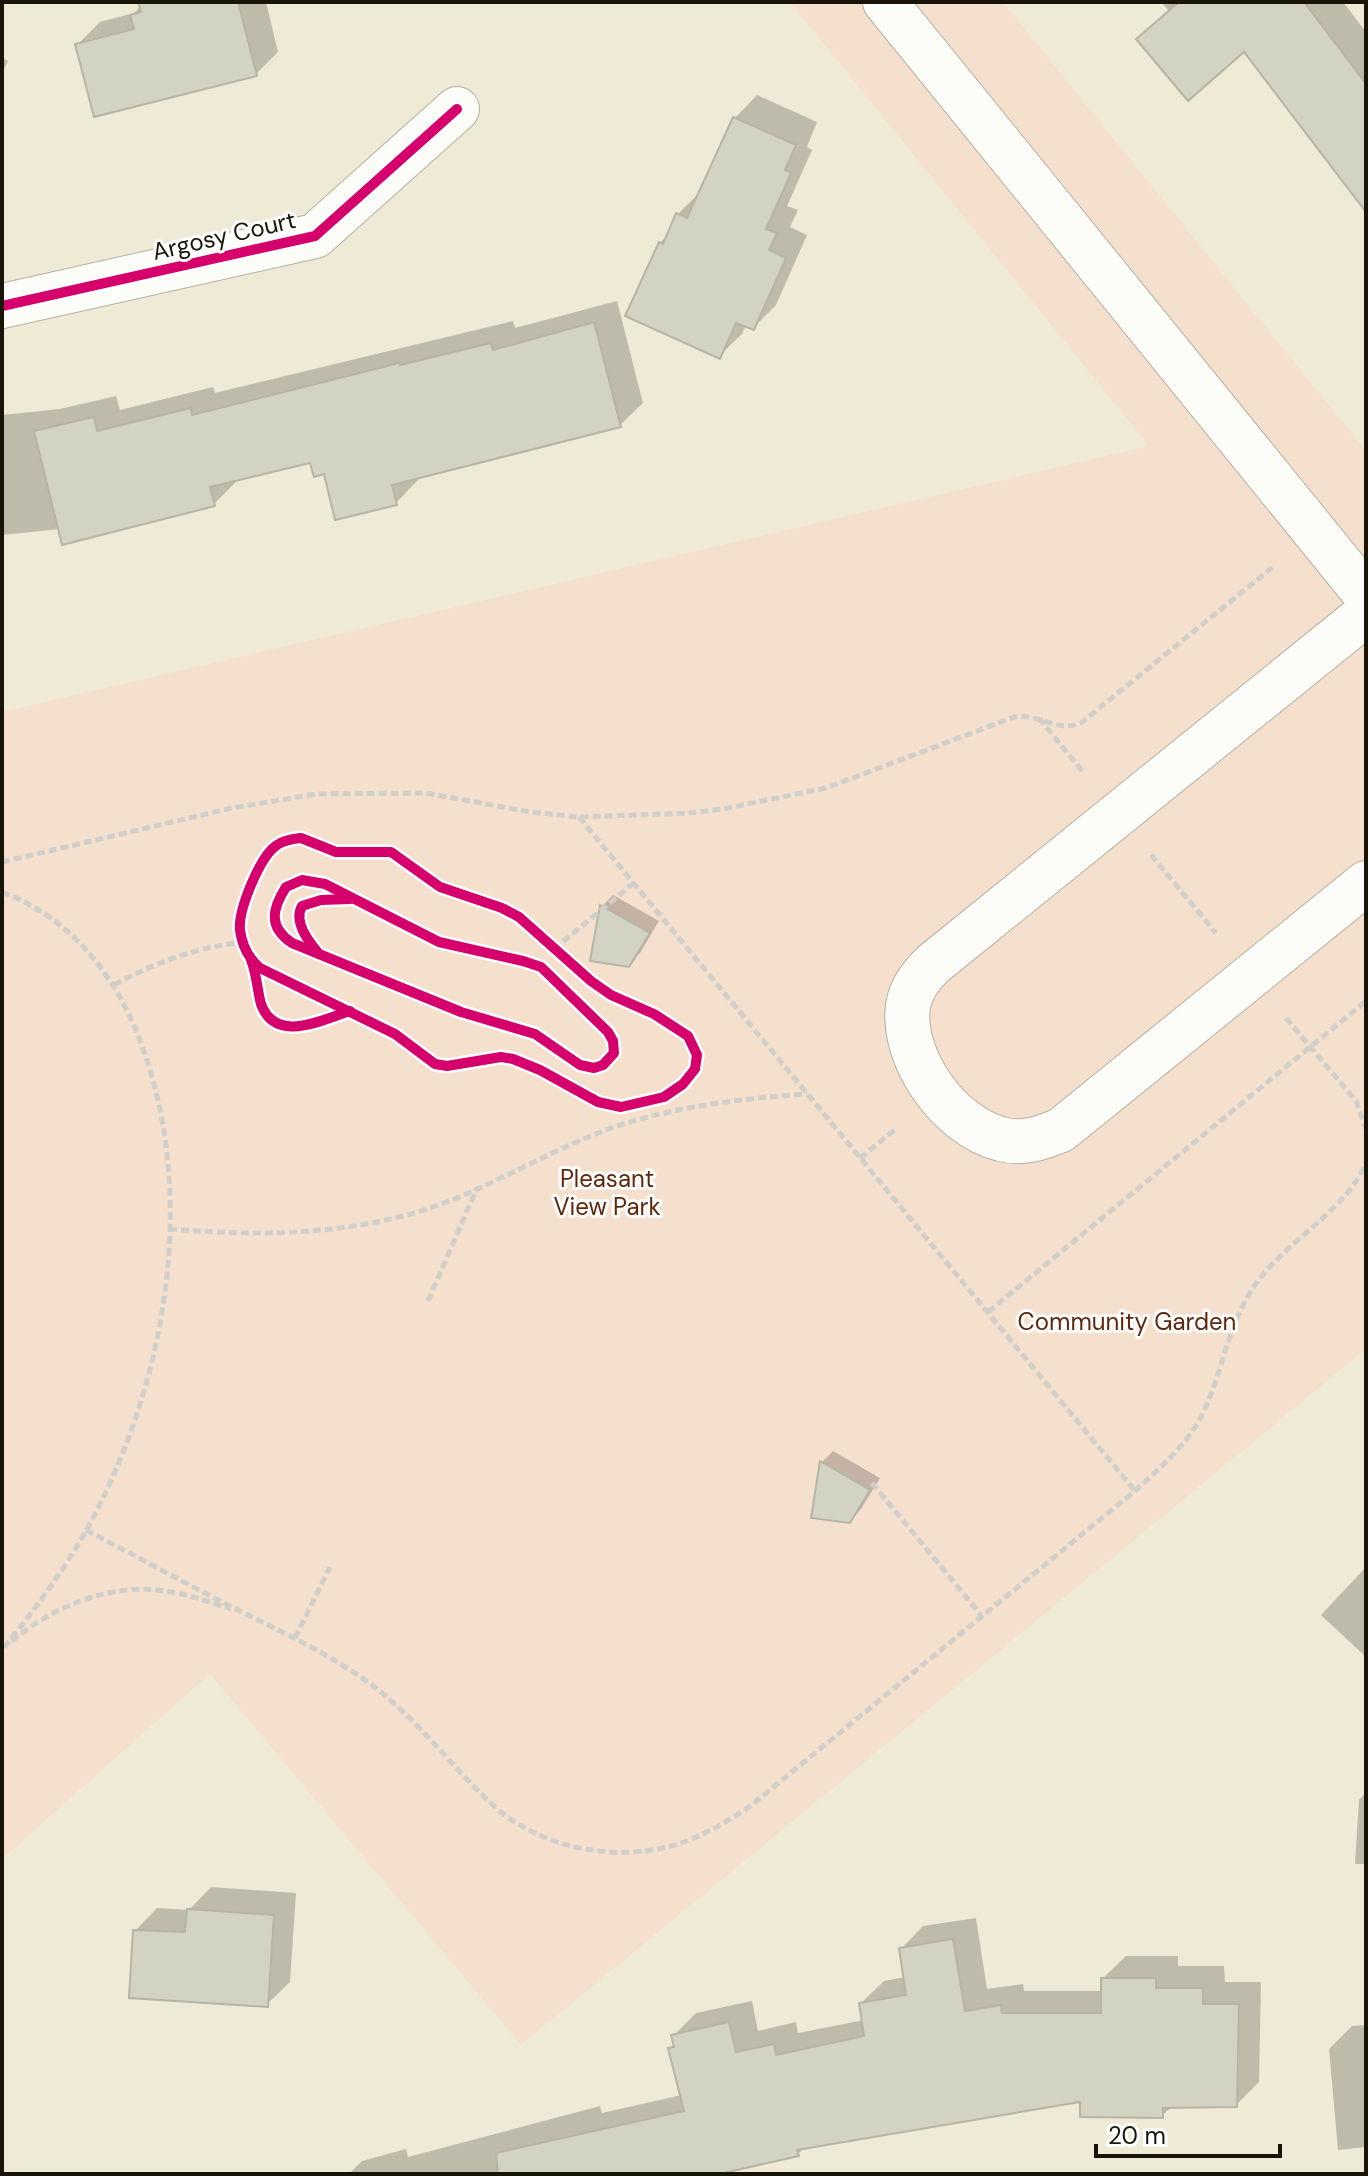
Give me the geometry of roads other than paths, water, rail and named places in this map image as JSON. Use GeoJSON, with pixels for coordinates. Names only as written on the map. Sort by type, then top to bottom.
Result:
{"type":"FeatureCollection","features":[{"type":"Feature","properties":{"kind":"street"},"geometry":{"type":"LineString","coordinates":[[885,2],[1366,595]]}},
{"type":"Feature","properties":{"kind":"street","name":"Argosy Court"},"geometry":{"type":"LineString","coordinates":[[2,306],[315,236],[457,109]]}},
{"type":"Feature","properties":{"kind":"street"},"geometry":{"type":"LineString","coordinates":[[1366,614],[933,964],[917,981],[909,1003],[907,1025],[912,1048],[923,1073],[938,1095],[982,1132],[1001,1139],[1021,1141],[1043,1138],[1061,1130],[1366,883]]}},
{"type":"Feature","properties":{"kind":"park label","name":"Pleasant View Park"},"geometry":{"type":"Point","coordinates":[607,1193]}},
{"type":"Feature","properties":{"kind":"park label","name":"Community Garden"},"geometry":{"type":"Point","coordinates":[1127,1322]}}]}
